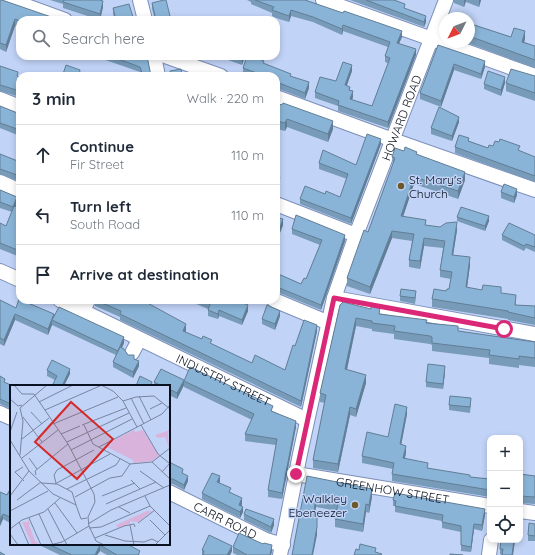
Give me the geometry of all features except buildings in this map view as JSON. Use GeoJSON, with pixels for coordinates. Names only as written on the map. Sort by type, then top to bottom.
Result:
{"type":"FeatureCollection","features":[{"type":"Feature","properties":{"kind":"street"},"geometry":{"type":"LineString","coordinates":[[10,0],[54,16]]}},
{"type":"Feature","properties":{"kind":"street"},"geometry":{"type":"LineString","coordinates":[[140,0],[144,16]]}},
{"type":"Feature","properties":{"kind":"street"},"geometry":{"type":"LineString","coordinates":[[323,0],[535,76]]}},
{"type":"Feature","properties":{"kind":"street","name":"HOWARD ROAD"},"geometry":{"type":"LineString","coordinates":[[281,550],[307,420],[334,298],[356,235],[446,0]]}},
{"type":"Feature","properties":{"kind":"street"},"geometry":{"type":"LineString","coordinates":[[155,60],[157,72]]}},
{"type":"Feature","properties":{"kind":"street"},"geometry":{"type":"LineString","coordinates":[[177,60],[211,72]]}},
{"type":"Feature","properties":{"kind":"street"},"geometry":{"type":"LineString","coordinates":[[280,98],[535,190]]}},
{"type":"Feature","properties":{"kind":"street"},"geometry":{"type":"LineString","coordinates":[[0,99],[16,105]]}},
{"type":"Feature","properties":{"kind":"street"},"geometry":{"type":"LineString","coordinates":[[0,182],[16,189]]}},
{"type":"Feature","properties":{"kind":"street"},"geometry":{"type":"LineString","coordinates":[[280,206],[356,235]]}},
{"type":"Feature","properties":{"kind":"street"},"geometry":{"type":"LineString","coordinates":[[0,271],[16,278]]}},
{"type":"Feature","properties":{"kind":"street"},"geometry":{"type":"LineString","coordinates":[[334,298],[535,334]]}},
{"type":"Feature","properties":{"kind":"street"},"geometry":{"type":"LineString","coordinates":[[280,303],[329,323]]}},
{"type":"Feature","properties":{"kind":"street","name":"INDUSTRY STREET"},"geometry":{"type":"LineString","coordinates":[[86,306],[100,320],[307,420]]}},
{"type":"Feature","properties":{"kind":"street"},"geometry":{"type":"LineString","coordinates":[[132,353],[139,340]]}},
{"type":"Feature","properties":{"kind":"street"},"geometry":{"type":"LineString","coordinates":[[0,413],[10,418]]}},
{"type":"Feature","properties":{"kind":"street","name":"GREENHOW STREET"},"geometry":{"type":"LineString","coordinates":[[296,474],[487,505]]}},
{"type":"Feature","properties":{"kind":"street","name":"CARR ROAD"},"geometry":{"type":"LineString","coordinates":[[170,492],[266,540],[281,550]]}},
{"type":"Feature","properties":{"kind":"street"},"geometry":{"type":"LineString","coordinates":[[523,511],[535,513]]}},
{"type":"Feature","properties":{"kind":"street"},"geometry":{"type":"LineString","coordinates":[[489,555],[491,543]]}},
{"type":"Feature","properties":{"kind":"place","name":"St. Mary's Church"},"geometry":{"type":"Point","coordinates":[401,186]}},
{"type":"Feature","properties":{"kind":"place","name":"Walkley Ebeneezer"},"geometry":{"type":"Point","coordinates":[355,505]}},
{"type":"Feature","properties":{"kind":"route"},"geometry":{"type":"LineString","coordinates":[[296,474],[334,298],[504,329]]}}]}
